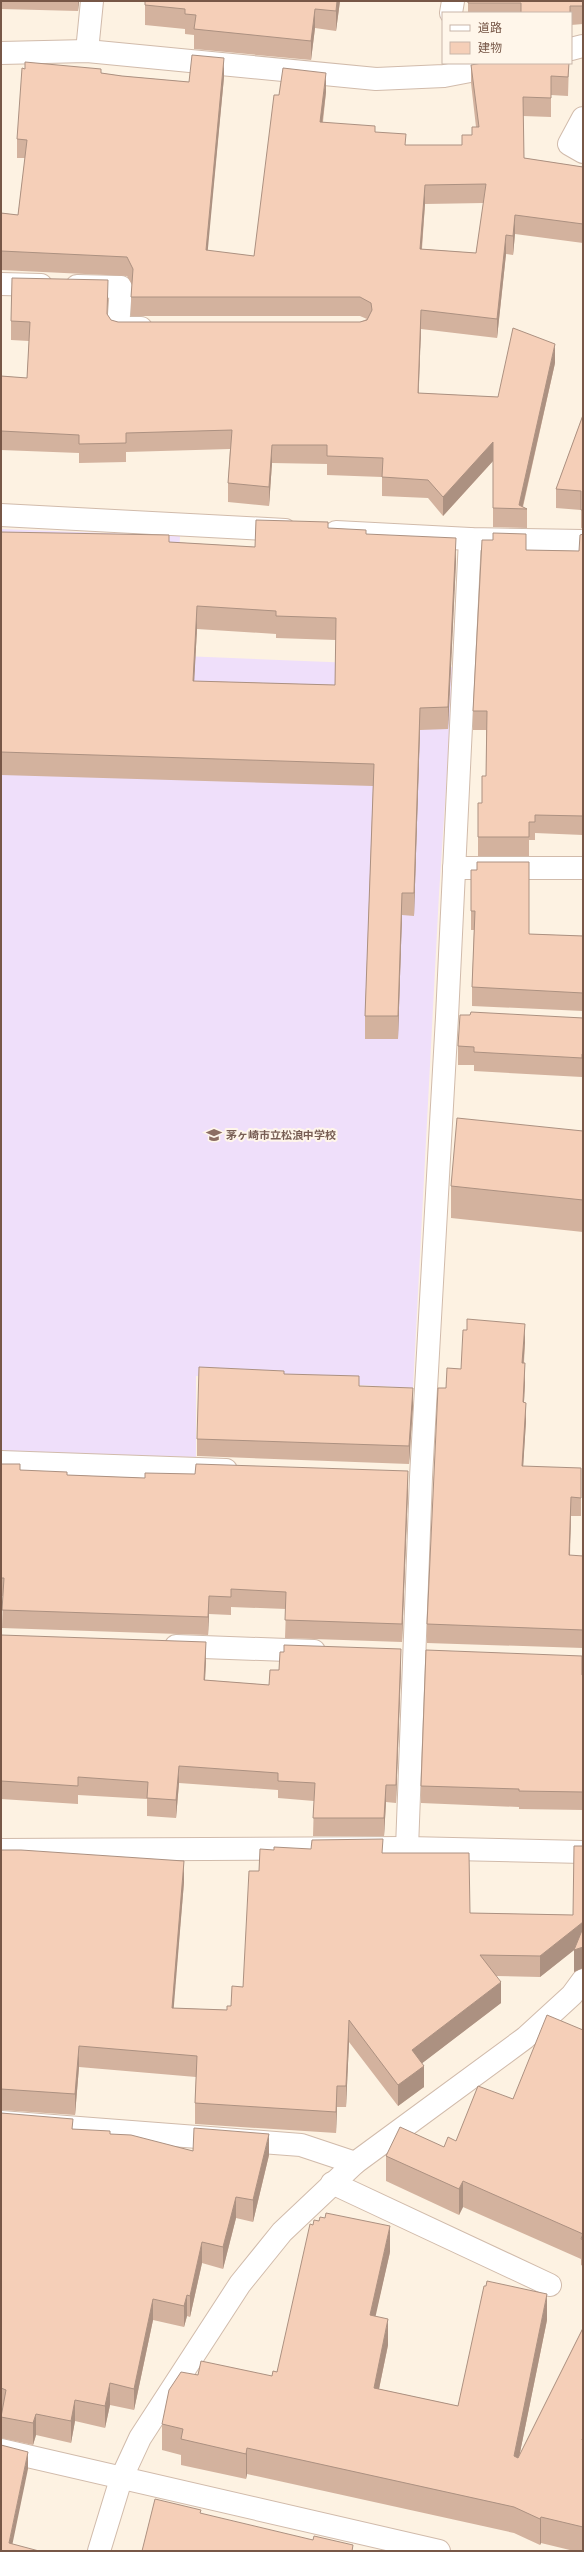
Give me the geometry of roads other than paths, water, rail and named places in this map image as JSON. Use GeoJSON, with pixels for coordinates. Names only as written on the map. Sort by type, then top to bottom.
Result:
{"type":"FeatureCollection","features":[{"type":"Feature","properties":{"kind":"street"},"geometry":{"type":"LineString","coordinates":[[87,51],[92,1]]}},
{"type":"Feature","properties":{"kind":"street"},"geometry":{"type":"LineString","coordinates":[[451,12],[453,1]]}},
{"type":"Feature","properties":{"kind":"street"},"geometry":{"type":"LineString","coordinates":[[572,49],[583,46]]}},
{"type":"Feature","properties":{"kind":"street"},"geometry":{"type":"LineString","coordinates":[[1,53],[87,51],[361,78],[501,64]]}},
{"type":"Feature","properties":{"kind":"street"},"geometry":{"type":"LineString","coordinates":[[583,118],[570,144],[583,152]]}},
{"type":"Feature","properties":{"kind":"street"},"geometry":{"type":"LineString","coordinates":[[1,284],[121,288],[118,328],[158,328]]}},
{"type":"Feature","properties":{"kind":"street"},"geometry":{"type":"LineString","coordinates":[[1,515],[470,539],[583,541]]}},
{"type":"Feature","properties":{"kind":"street"},"geometry":{"type":"LineString","coordinates":[[407,1848],[405,1654],[421,1477],[447,1017],[470,539]]}},
{"type":"Feature","properties":{"kind":"street"},"geometry":{"type":"LineString","coordinates":[[454,868],[583,868]]}},
{"type":"Feature","properties":{"kind":"street"},"geometry":{"type":"LineString","coordinates":[[447,1017],[470,1018]]}},
{"type":"Feature","properties":{"kind":"street"},"geometry":{"type":"LineString","coordinates":[[1,1462],[246,1470]]}},
{"type":"Feature","properties":{"kind":"street"},"geometry":{"type":"LineString","coordinates":[[397,1476],[421,1477]]}},
{"type":"Feature","properties":{"kind":"street"},"geometry":{"type":"LineString","coordinates":[[152,1645],[334,1651]]}},
{"type":"Feature","properties":{"kind":"street"},"geometry":{"type":"LineString","coordinates":[[405,1654],[436,1655]]}},
{"type":"Feature","properties":{"kind":"street"},"geometry":{"type":"LineString","coordinates":[[1,1850],[407,1848],[583,1852]]}},
{"type":"Feature","properties":{"kind":"street"},"geometry":{"type":"LineString","coordinates":[[99,2551],[121,2479],[140,2438],[240,2284],[282,2232],[354,2163],[525,2038],[572,1995],[583,1980]]}},
{"type":"Feature","properties":{"kind":"street"},"geometry":{"type":"LineString","coordinates":[[1,2122],[301,2145],[354,2163]]}},
{"type":"Feature","properties":{"kind":"street"},"geometry":{"type":"LineString","coordinates":[[332,2183],[550,2285]]}},
{"type":"Feature","properties":{"kind":"street"},"geometry":{"type":"LineString","coordinates":[[1,2450],[121,2479],[438,2551]]}},
{"type":"Feature","properties":{"kind":"place","name":"茅ヶ崎市立松浪中学校"},"geometry":{"type":"Point","coordinates":[214,1135]}}]}
